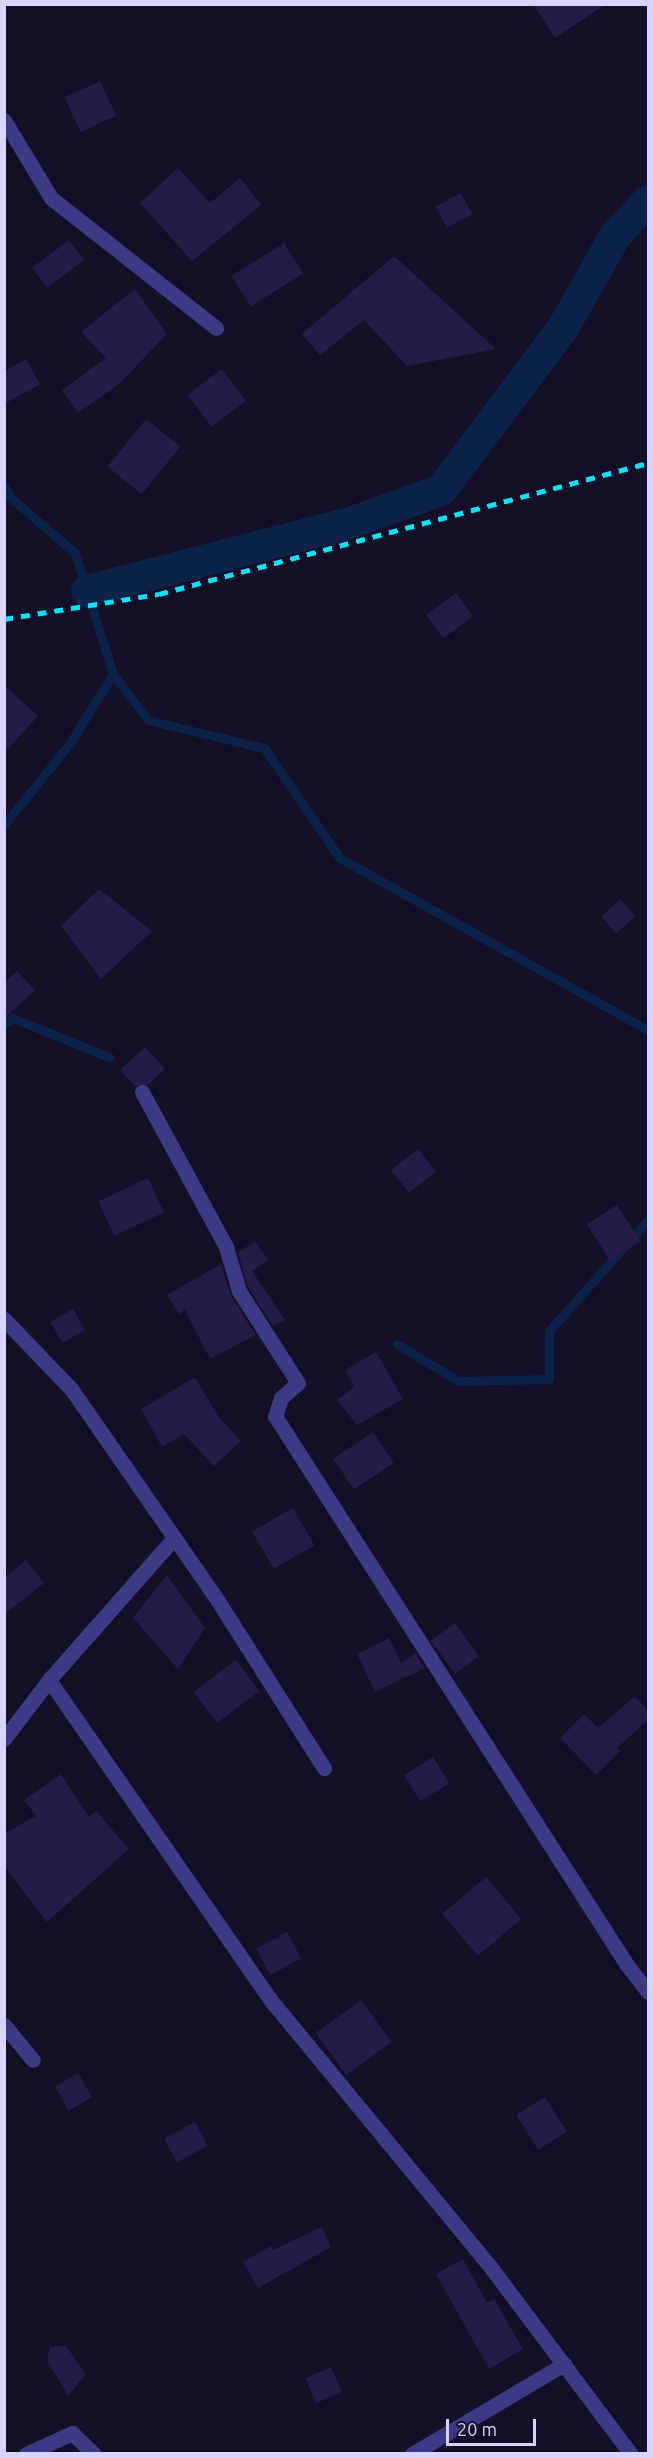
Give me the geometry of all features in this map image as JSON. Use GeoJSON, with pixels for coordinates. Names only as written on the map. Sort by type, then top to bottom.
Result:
{"type":"FeatureCollection","features":[{"type":"Feature","properties":{"kind":"street"},"geometry":{"type":"LineString","coordinates":[[4,120],[51,198],[216,328]]}},
{"type":"Feature","properties":{"kind":"street"},"geometry":{"type":"LineString","coordinates":[[142,1092],[226,1247],[239,1291],[298,1383],[281,1398],[275,1416],[621,1955],[648,1992]]}},
{"type":"Feature","properties":{"kind":"street"},"geometry":{"type":"LineString","coordinates":[[4,1319],[72,1390],[174,1538],[324,1768]]}},
{"type":"Feature","properties":{"kind":"street"},"geometry":{"type":"LineString","coordinates":[[4,1739],[50,1680],[174,1538]]}},
{"type":"Feature","properties":{"kind":"street"},"geometry":{"type":"LineString","coordinates":[[50,1680],[273,2003],[492,2269],[631,2454]]}},
{"type":"Feature","properties":{"kind":"street"},"geometry":{"type":"LineString","coordinates":[[4,2025],[33,2060]]}},
{"type":"Feature","properties":{"kind":"street"},"geometry":{"type":"LineString","coordinates":[[412,2454],[564,2364]]}},
{"type":"Feature","properties":{"kind":"street"},"geometry":{"type":"LineString","coordinates":[[26,2454],[72,2433],[94,2454]]}},
{"type":"Feature","properties":{"kind":"building"},"geometry":{"type":"Polygon","coordinates":[[[533,4],[606,4],[555,38],[533,4]]]}},
{"type":"Feature","properties":{"kind":"building"},"geometry":{"type":"Polygon","coordinates":[[[100,81],[116,115],[81,132],[65,97],[100,81]]]}},
{"type":"Feature","properties":{"kind":"building"},"geometry":{"type":"Polygon","coordinates":[[[178,168],[210,203],[240,178],[261,205],[192,261],[140,203],[178,168]]]}},
{"type":"Feature","properties":{"kind":"building"},"geometry":{"type":"Polygon","coordinates":[[[461,193],[472,214],[447,228],[435,207],[461,193]]]}},
{"type":"Feature","properties":{"kind":"building"},"geometry":{"type":"Polygon","coordinates":[[[69,240],[84,260],[47,288],[32,268],[69,240]]]}},
{"type":"Feature","properties":{"kind":"building"},"geometry":{"type":"Polygon","coordinates":[[[284,243],[303,274],[250,306],[231,276],[284,243]]]}},
{"type":"Feature","properties":{"kind":"building"},"geometry":{"type":"Polygon","coordinates":[[[394,256],[496,349],[407,366],[364,320],[320,355],[302,334],[394,256]]]}},
{"type":"Feature","properties":{"kind":"building"},"geometry":{"type":"Polygon","coordinates":[[[135,289],[167,334],[119,384],[78,413],[62,390],[106,358],[81,332],[135,289]]]}},
{"type":"Feature","properties":{"kind":"building"},"geometry":{"type":"Polygon","coordinates":[[[26,359],[40,384],[4,404],[4,371],[26,359]]]}},
{"type":"Feature","properties":{"kind":"building"},"geometry":{"type":"Polygon","coordinates":[[[222,369],[246,401],[212,427],[188,395],[222,369]]]}},
{"type":"Feature","properties":{"kind":"building"},"geometry":{"type":"Polygon","coordinates":[[[146,419],[180,447],[142,494],[108,466],[146,419]]]}},
{"type":"Feature","properties":{"kind":"building"},"geometry":{"type":"Polygon","coordinates":[[[456,593],[473,616],[443,638],[426,615],[456,593]]]}},
{"type":"Feature","properties":{"kind":"building"},"geometry":{"type":"Polygon","coordinates":[[[4,685],[38,716],[4,753],[4,685]]]}},
{"type":"Feature","properties":{"kind":"building"},"geometry":{"type":"Polygon","coordinates":[[[99,889],[152,931],[101,979],[61,926],[99,889]]]}},
{"type":"Feature","properties":{"kind":"building"},"geometry":{"type":"Polygon","coordinates":[[[620,899],[636,916],[617,934],[601,917],[620,899]]]}},
{"type":"Feature","properties":{"kind":"building"},"geometry":{"type":"Polygon","coordinates":[[[17,971],[35,990],[4,1019],[4,983],[17,971]]]}},
{"type":"Feature","properties":{"kind":"building"},"geometry":{"type":"Polygon","coordinates":[[[145,1047],[165,1069],[148,1085],[135,1086],[120,1070],[145,1047]]]}},
{"type":"Feature","properties":{"kind":"building"},"geometry":{"type":"Polygon","coordinates":[[[418,1149],[436,1172],[409,1193],[391,1170],[418,1149]]]}},
{"type":"Feature","properties":{"kind":"building"},"geometry":{"type":"Polygon","coordinates":[[[148,1178],[164,1212],[114,1236],[98,1201],[148,1178]]]}},
{"type":"Feature","properties":{"kind":"building"},"geometry":{"type":"Polygon","coordinates":[[[617,1205],[640,1241],[610,1261],[587,1225],[617,1205]]]}},
{"type":"Feature","properties":{"kind":"building"},"geometry":{"type":"Polygon","coordinates":[[[255,1241],[268,1260],[252,1271],[285,1320],[273,1326],[248,1287],[238,1253],[255,1241]]]}},
{"type":"Feature","properties":{"kind":"building"},"geometry":{"type":"Polygon","coordinates":[[[221,1264],[231,1296],[256,1335],[210,1359],[185,1310],[179,1314],[167,1295],[221,1264]]]}},
{"type":"Feature","properties":{"kind":"building"},"geometry":{"type":"Polygon","coordinates":[[[73,1309],[85,1330],[62,1343],[50,1322],[73,1309]]]}},
{"type":"Feature","properties":{"kind":"building"},"geometry":{"type":"Polygon","coordinates":[[[376,1352],[403,1399],[357,1425],[337,1400],[354,1387],[345,1370],[376,1352]]]}},
{"type":"Feature","properties":{"kind":"building"},"geometry":{"type":"Polygon","coordinates":[[[195,1377],[218,1416],[241,1441],[214,1466],[184,1434],[162,1447],[141,1409],[195,1377]]]}},
{"type":"Feature","properties":{"kind":"building"},"geometry":{"type":"Polygon","coordinates":[[[373,1432],[394,1463],[354,1490],[333,1459],[373,1432]]]}},
{"type":"Feature","properties":{"kind":"building"},"geometry":{"type":"Polygon","coordinates":[[[293,1508],[314,1545],[274,1569],[252,1532],[293,1508]]]}},
{"type":"Feature","properties":{"kind":"building"},"geometry":{"type":"Polygon","coordinates":[[[26,1560],[44,1583],[4,1615],[4,1578],[26,1560]]]}},
{"type":"Feature","properties":{"kind":"building"},"geometry":{"type":"Polygon","coordinates":[[[167,1575],[205,1628],[178,1669],[133,1618],[167,1575]]]}},
{"type":"Feature","properties":{"kind":"building"},"geometry":{"type":"Polygon","coordinates":[[[455,1623],[479,1656],[455,1674],[431,1641],[455,1623]]]}},
{"type":"Feature","properties":{"kind":"building"},"geometry":{"type":"Polygon","coordinates":[[[389,1638],[401,1663],[415,1653],[425,1668],[375,1692],[357,1654],[389,1638]]]}},
{"type":"Feature","properties":{"kind":"building"},"geometry":{"type":"Polygon","coordinates":[[[236,1660],[259,1691],[217,1723],[194,1692],[236,1660]]]}},
{"type":"Feature","properties":{"kind":"building"},"geometry":{"type":"Polygon","coordinates":[[[635,1696],[648,1711],[648,1720],[617,1748],[620,1751],[596,1775],[560,1738],[584,1714],[598,1728],[635,1696]]]}},
{"type":"Feature","properties":{"kind":"building"},"geometry":{"type":"Polygon","coordinates":[[[433,1757],[449,1783],[421,1801],[404,1775],[433,1757]]]}},
{"type":"Feature","properties":{"kind":"building"},"geometry":{"type":"Polygon","coordinates":[[[61,1774],[89,1817],[96,1811],[129,1849],[47,1922],[4,1866],[4,1834],[36,1816],[24,1800],[61,1774]]]}},
{"type":"Feature","properties":{"kind":"building"},"geometry":{"type":"Polygon","coordinates":[[[486,1877],[521,1919],[478,1956],[442,1914],[486,1877]]]}},
{"type":"Feature","properties":{"kind":"building"},"geometry":{"type":"Polygon","coordinates":[[[287,1932],[301,1958],[270,1975],[256,1948],[287,1932]]]}},
{"type":"Feature","properties":{"kind":"building"},"geometry":{"type":"Polygon","coordinates":[[[361,2000],[392,2042],[346,2075],[316,2033],[361,2000]]]}},
{"type":"Feature","properties":{"kind":"building"},"geometry":{"type":"Polygon","coordinates":[[[78,2073],[92,2097],[69,2111],[55,2086],[78,2073]]]}},
{"type":"Feature","properties":{"kind":"building"},"geometry":{"type":"Polygon","coordinates":[[[545,2097],[567,2132],[538,2150],[516,2115],[545,2097]]]}},
{"type":"Feature","properties":{"kind":"building"},"geometry":{"type":"Polygon","coordinates":[[[195,2122],[208,2146],[177,2162],[164,2138],[195,2122]]]}},
{"type":"Feature","properties":{"kind":"building"},"geometry":{"type":"Polygon","coordinates":[[[322,2227],[331,2247],[258,2288],[243,2262],[271,2246],[273,2250],[322,2227]]]}},
{"type":"Feature","properties":{"kind":"building"},"geometry":{"type":"Polygon","coordinates":[[[463,2259],[487,2303],[494,2299],[523,2349],[489,2369],[436,2274],[463,2259]]]}},
{"type":"Feature","properties":{"kind":"building"},"geometry":{"type":"Polygon","coordinates":[[[65,2345],[86,2374],[68,2396],[47,2360],[50,2347],[65,2345]]]}},
{"type":"Feature","properties":{"kind":"building"},"geometry":{"type":"Polygon","coordinates":[[[331,2367],[342,2392],[316,2403],[305,2378],[331,2367]]]}},
{"type":"Feature","properties":{"kind":"waterway"},"geometry":{"type":"LineString","coordinates":[[87,591],[350,523],[441,490],[563,328],[615,236],[648,201]]}},
{"type":"Feature","properties":{"kind":"waterway"},"geometry":{"type":"LineString","coordinates":[[4,486],[11,498],[75,553],[113,674],[148,720],[264,748],[340,858],[648,1030]]}},
{"type":"Feature","properties":{"kind":"waterway"},"geometry":{"type":"LineString","coordinates":[[4,825],[70,743],[113,674]]}},
{"type":"Feature","properties":{"kind":"waterway"},"geometry":{"type":"LineString","coordinates":[[4,1023],[13,1018],[109,1057]]}},
{"type":"Feature","properties":{"kind":"waterway"},"geometry":{"type":"LineString","coordinates":[[397,1344],[458,1381],[549,1379],[549,1331],[648,1220]]}},
{"type":"Feature","properties":{"kind":"railway"},"geometry":{"type":"LineString","coordinates":[[4,619],[159,594],[648,463]]}}]}
